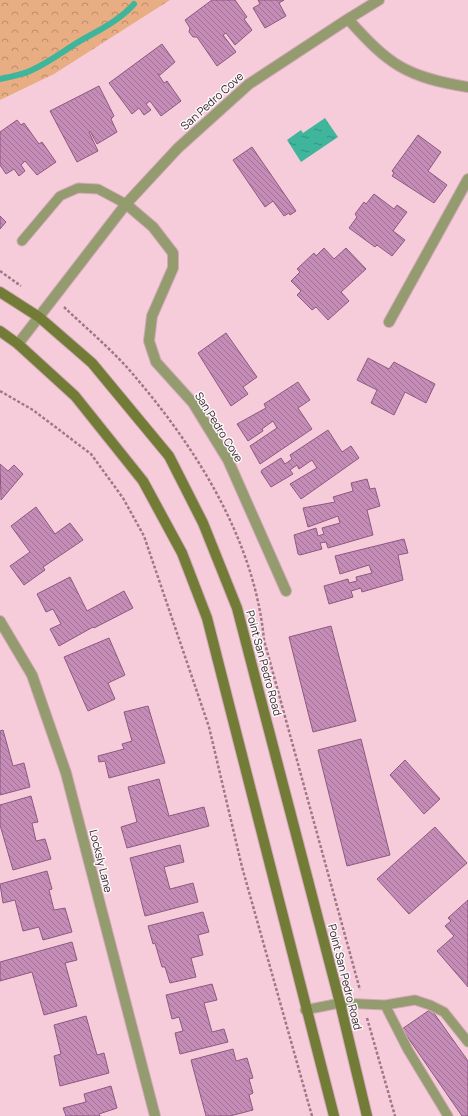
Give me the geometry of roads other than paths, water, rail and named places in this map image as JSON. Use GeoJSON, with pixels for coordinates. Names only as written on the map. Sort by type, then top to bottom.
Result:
{"type":"FeatureCollection","features":[{"type":"Feature","properties":{"kind":"main road","name":"Point San Pedro Road"},"geometry":{"type":"LineString","coordinates":[[0,292],[39,317],[92,363],[169,456],[203,522],[237,608],[340,1003],[367,1116]]}},
{"type":"Feature","properties":{"kind":"main road"},"geometry":{"type":"LineString","coordinates":[[0,331],[18,344],[75,396],[143,481],[182,554],[207,618],[305,1010],[334,1116]]}},
{"type":"Feature","properties":{"kind":"street","name":"San Pedro Cove"},"geometry":{"type":"LineString","coordinates":[[18,344],[126,204],[178,148],[248,84],[379,0]]}},
{"type":"Feature","properties":{"kind":"street"},"geometry":{"type":"LineString","coordinates":[[348,19],[371,45],[389,62],[409,72],[437,82],[468,87]]}},
{"type":"Feature","properties":{"kind":"street"},"geometry":{"type":"LineString","coordinates":[[389,322],[468,179]]}},
{"type":"Feature","properties":{"kind":"street","name":"San Pedro Cove"},"geometry":{"type":"LineString","coordinates":[[126,204],[153,227],[173,253],[173,268],[152,316],[149,341],[156,362],[193,403],[228,460],[286,591]]}},
{"type":"Feature","properties":{"kind":"street","name":"Locksly Lane"},"geometry":{"type":"LineString","coordinates":[[0,621],[32,674],[66,773],[155,1116]]}},
{"type":"Feature","properties":{"kind":"lane"},"geometry":{"type":"LineString","coordinates":[[22,241],[60,196],[78,188],[98,189],[126,204]]}},
{"type":"Feature","properties":{"kind":"lane"},"geometry":{"type":"LineString","coordinates":[[305,1010],[340,1003],[385,1005],[415,1000],[430,1004],[444,1012],[468,1042]]}},
{"type":"Feature","properties":{"kind":"lane"},"geometry":{"type":"LineString","coordinates":[[385,1005],[408,1050],[448,1116]]}},
{"type":"Feature","properties":{"kind":"water"},"geometry":{"type":"Polygon","coordinates":[[[325,118],[338,137],[301,162],[287,140],[301,130],[303,133],[325,118]]]}},
{"type":"Feature","properties":{"kind":"waterway"},"geometry":{"type":"LineString","coordinates":[[0,79],[23,74],[42,65],[114,21],[134,4]]}}]}
